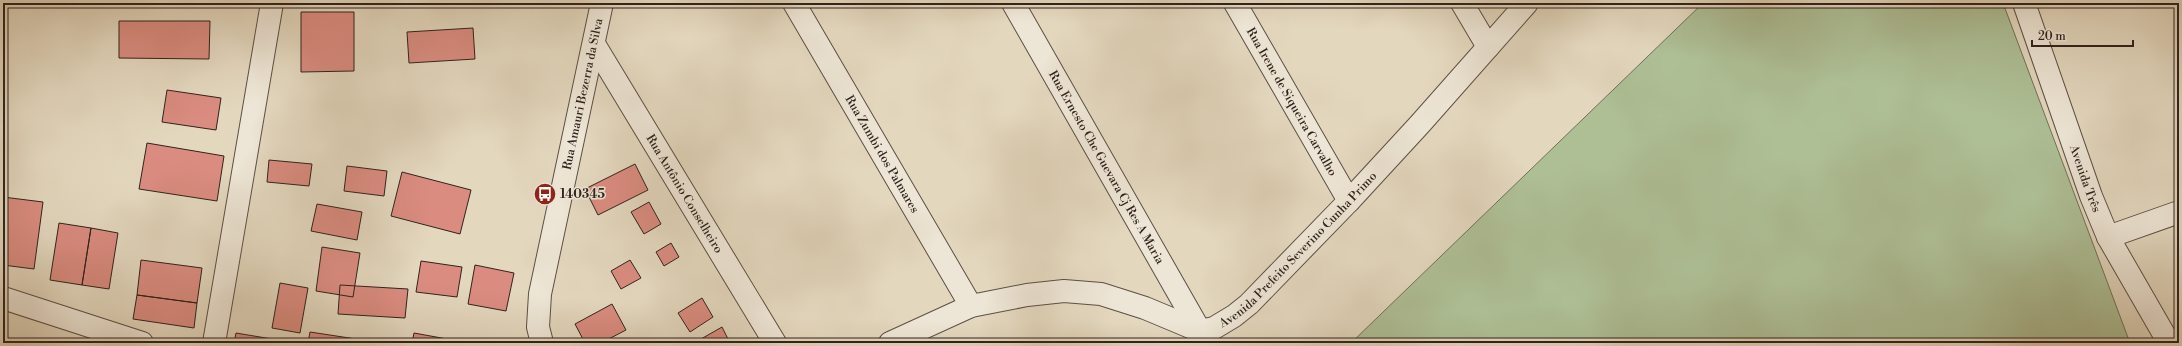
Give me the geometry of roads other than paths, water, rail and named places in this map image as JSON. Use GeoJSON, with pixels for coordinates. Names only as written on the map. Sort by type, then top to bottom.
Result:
{"type":"FeatureCollection","features":[{"type":"Feature","properties":{"kind":"street"},"geometry":{"type":"LineString","coordinates":[[214,343],[272,3]]}},
{"type":"Feature","properties":{"kind":"street","name":"Rua Amauri Bezerra da Silva"},"geometry":{"type":"LineString","coordinates":[[540,335],[540,294],[602,3]]}},
{"type":"Feature","properties":{"kind":"street","name":"Rua Zumbi dos Palmares"},"geometry":{"type":"LineString","coordinates":[[794,3],[971,306]]}},
{"type":"Feature","properties":{"kind":"street","name":"Rua Ernesto Che Guevara Cj Res A Maria"},"geometry":{"type":"LineString","coordinates":[[1013,3],[1200,331]]}},
{"type":"Feature","properties":{"kind":"street","name":"Rua Irene de Siqueira Carvalho"},"geometry":{"type":"LineString","coordinates":[[1235,3],[1349,201]]}},
{"type":"Feature","properties":{"kind":"street"},"geometry":{"type":"LineString","coordinates":[[1462,3],[1488,47]]}},
{"type":"Feature","properties":{"kind":"street","name":"Avenida Prefeito Severino Cunha Primo"},"geometry":{"type":"LineString","coordinates":[[1200,331],[1214,328],[1234,316],[1249,304],[1349,201],[1420,124],[1527,3]]}},
{"type":"Feature","properties":{"kind":"street","name":"Avenida Três"},"geometry":{"type":"LineString","coordinates":[[2024,3],[2091,196],[2108,237],[2169,343]]}},
{"type":"Feature","properties":{"kind":"street","name":"Rua Antônio Conselheiro"},"geometry":{"type":"LineString","coordinates":[[594,44],[776,343]]}},
{"type":"Feature","properties":{"kind":"street"},"geometry":{"type":"LineString","coordinates":[[2108,237],[2179,212]]}},
{"type":"Feature","properties":{"kind":"street"},"geometry":{"type":"LineString","coordinates":[[890,343],[971,306],[1027,295],[1064,291],[1101,294],[1145,308],[1200,331]]}},
{"type":"Feature","properties":{"kind":"street"},"geometry":{"type":"LineString","coordinates":[[3,298],[142,343]]}},
{"type":"Feature","properties":{"kind":"place","name":"140345"},"geometry":{"type":"Point","coordinates":[545,194]}}]}
